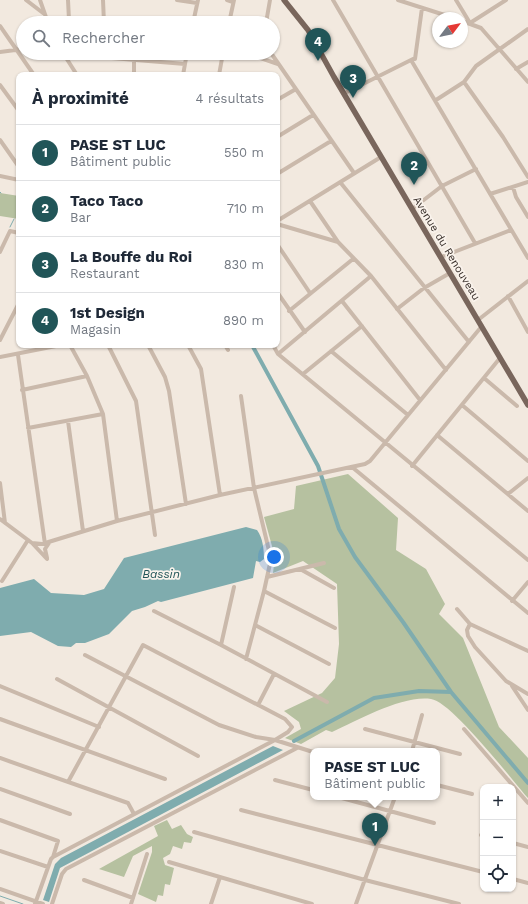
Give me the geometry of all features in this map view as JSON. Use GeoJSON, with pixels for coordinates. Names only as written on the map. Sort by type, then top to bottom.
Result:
{"type":"FeatureCollection","features":[{"type":"Feature","properties":{"kind":"main road","name":"Avenue du Renouveau"},"geometry":{"type":"LineString","coordinates":[[284,0],[308,30],[500,358],[525,395],[528,405]]}},
{"type":"Feature","properties":{"kind":"street"},"geometry":{"type":"LineString","coordinates":[[26,0],[44,14]]}},
{"type":"Feature","properties":{"kind":"street"},"geometry":{"type":"LineString","coordinates":[[40,0],[44,14]]}},
{"type":"Feature","properties":{"kind":"street"},"geometry":{"type":"LineString","coordinates":[[68,0],[69,16]]}},
{"type":"Feature","properties":{"kind":"street"},"geometry":{"type":"LineString","coordinates":[[103,0],[104,16]]}},
{"type":"Feature","properties":{"kind":"street"},"geometry":{"type":"LineString","coordinates":[[177,0],[198,2],[195,16]]}},
{"type":"Feature","properties":{"kind":"street"},"geometry":{"type":"LineString","coordinates":[[227,0],[234,1],[231,16]]}},
{"type":"Feature","properties":{"kind":"street"},"geometry":{"type":"LineString","coordinates":[[267,16],[270,0]]}},
{"type":"Feature","properties":{"kind":"street"},"geometry":{"type":"LineString","coordinates":[[333,0],[475,243]]}},
{"type":"Feature","properties":{"kind":"street"},"geometry":{"type":"LineString","coordinates":[[398,0],[435,12]]}},
{"type":"Feature","properties":{"kind":"street"},"geometry":{"type":"LineString","coordinates":[[456,0],[470,24],[484,30],[498,49],[528,82]]}},
{"type":"Feature","properties":{"kind":"street"},"geometry":{"type":"LineString","coordinates":[[470,24],[506,0]]}},
{"type":"Feature","properties":{"kind":"street"},"geometry":{"type":"LineString","coordinates":[[422,8],[413,59],[414,64],[528,258]]}},
{"type":"Feature","properties":{"kind":"street"},"geometry":{"type":"LineString","coordinates":[[0,26],[16,49]]}},
{"type":"Feature","properties":{"kind":"street"},"geometry":{"type":"LineString","coordinates":[[436,100],[464,82],[476,66],[528,29]]}},
{"type":"Feature","properties":{"kind":"street"},"geometry":{"type":"LineString","coordinates":[[0,52],[16,50]]}},
{"type":"Feature","properties":{"kind":"street"},"geometry":{"type":"LineString","coordinates":[[345,94],[413,59]]}},
{"type":"Feature","properties":{"kind":"street"},"geometry":{"type":"LineString","coordinates":[[24,60],[32,72]]}},
{"type":"Feature","properties":{"kind":"street"},"geometry":{"type":"LineString","coordinates":[[68,60],[76,72]]}},
{"type":"Feature","properties":{"kind":"street"},"geometry":{"type":"LineString","coordinates":[[134,72],[134,60],[185,64]]}},
{"type":"Feature","properties":{"kind":"street"},"geometry":{"type":"LineString","coordinates":[[184,72],[186,60]]}},
{"type":"Feature","properties":{"kind":"street"},"geometry":{"type":"LineString","coordinates":[[219,72],[221,60]]}},
{"type":"Feature","properties":{"kind":"street"},"geometry":{"type":"LineString","coordinates":[[270,60],[278,64]]}},
{"type":"Feature","properties":{"kind":"street"},"geometry":{"type":"LineString","coordinates":[[275,60],[354,173]]}},
{"type":"Feature","properties":{"kind":"street"},"geometry":{"type":"LineString","coordinates":[[516,69],[528,62]]}},
{"type":"Feature","properties":{"kind":"street"},"geometry":{"type":"LineString","coordinates":[[464,82],[503,137],[528,177]]}},
{"type":"Feature","properties":{"kind":"street"},"geometry":{"type":"LineString","coordinates":[[0,85],[16,107]]}},
{"type":"Feature","properties":{"kind":"street"},"geometry":{"type":"LineString","coordinates":[[280,98],[296,89]]}},
{"type":"Feature","properties":{"kind":"street"},"geometry":{"type":"LineString","coordinates":[[280,135],[313,114]]}},
{"type":"Feature","properties":{"kind":"street"},"geometry":{"type":"LineString","coordinates":[[0,140],[16,163]]}},
{"type":"Feature","properties":{"kind":"street"},"geometry":{"type":"LineString","coordinates":[[280,172],[331,141]]}},
{"type":"Feature","properties":{"kind":"street"},"geometry":{"type":"LineString","coordinates":[[280,221],[381,157]]}},
{"type":"Feature","properties":{"kind":"street"},"geometry":{"type":"LineString","coordinates":[[412,209],[442,186],[476,169]]}},
{"type":"Feature","properties":{"kind":"street"},"geometry":{"type":"LineString","coordinates":[[0,176],[16,179]]}},
{"type":"Feature","properties":{"kind":"street"},"geometry":{"type":"LineString","coordinates":[[340,182],[469,342]]}},
{"type":"Feature","properties":{"kind":"street"},"geometry":{"type":"LineString","coordinates":[[490,194],[528,182]]}},
{"type":"Feature","properties":{"kind":"street"},"geometry":{"type":"LineString","coordinates":[[513,187],[516,197],[528,217]]}},
{"type":"Feature","properties":{"kind":"street"},"geometry":{"type":"LineString","coordinates":[[310,201],[338,242],[371,276],[446,370]]}},
{"type":"Feature","properties":{"kind":"street"},"geometry":{"type":"LineString","coordinates":[[280,224],[338,242]]}},
{"type":"Feature","properties":{"kind":"street"},"geometry":{"type":"LineString","coordinates":[[440,257],[511,230]]}},
{"type":"Feature","properties":{"kind":"street"},"geometry":{"type":"LineString","coordinates":[[0,252],[10,231],[16,232]]}},
{"type":"Feature","properties":{"kind":"street"},"geometry":{"type":"LineString","coordinates":[[280,248],[310,293]]}},
{"type":"Feature","properties":{"kind":"street"},"geometry":{"type":"LineString","coordinates":[[289,311],[353,259]]}},
{"type":"Feature","properties":{"kind":"street"},"geometry":{"type":"LineString","coordinates":[[397,309],[424,288],[450,273]]}},
{"type":"Feature","properties":{"kind":"street"},"geometry":{"type":"LineString","coordinates":[[278,354],[371,276]]}},
{"type":"Feature","properties":{"kind":"street"},"geometry":{"type":"LineString","coordinates":[[478,320],[528,281]]}},
{"type":"Feature","properties":{"kind":"street"},"geometry":{"type":"LineString","coordinates":[[508,296],[528,332]]}},
{"type":"Feature","properties":{"kind":"street"},"geometry":{"type":"LineString","coordinates":[[280,297],[305,332]]}},
{"type":"Feature","properties":{"kind":"street"},"geometry":{"type":"LineString","coordinates":[[342,301],[420,400]]}},
{"type":"Feature","properties":{"kind":"street"},"geometry":{"type":"LineString","coordinates":[[0,340],[16,309]]}},
{"type":"Feature","properties":{"kind":"street"},"geometry":{"type":"LineString","coordinates":[[303,374],[362,326]]}},
{"type":"Feature","properties":{"kind":"street"},"geometry":{"type":"LineString","coordinates":[[32,543],[47,543],[82,531],[151,512],[220,495],[319,475],[367,463],[482,326]]}},
{"type":"Feature","properties":{"kind":"street"},"geometry":{"type":"LineString","coordinates":[[0,357],[18,355],[48,348]]}},
{"type":"Feature","properties":{"kind":"street"},"geometry":{"type":"LineString","coordinates":[[72,348],[87,376],[103,414],[117,521]]}},
{"type":"Feature","properties":{"kind":"street"},"geometry":{"type":"LineString","coordinates":[[110,348],[136,401],[155,535]]}},
{"type":"Feature","properties":{"kind":"street"},"geometry":{"type":"LineString","coordinates":[[150,348],[165,377],[169,391],[186,504]]}},
{"type":"Feature","properties":{"kind":"street"},"geometry":{"type":"LineString","coordinates":[[190,348],[201,369],[220,495]]}},
{"type":"Feature","properties":{"kind":"street"},"geometry":{"type":"LineString","coordinates":[[275,348],[278,354],[412,466],[528,560]]}},
{"type":"Feature","properties":{"kind":"street"},"geometry":{"type":"LineString","coordinates":[[331,351],[408,415]]}},
{"type":"Feature","properties":{"kind":"street"},"geometry":{"type":"LineString","coordinates":[[0,519],[32,543],[47,559],[45,549],[47,543],[22,390],[18,355]]}},
{"type":"Feature","properties":{"kind":"street"},"geometry":{"type":"LineString","coordinates":[[412,466],[500,358]]}},
{"type":"Feature","properties":{"kind":"street"},"geometry":{"type":"LineString","coordinates":[[22,390],[87,376]]}},
{"type":"Feature","properties":{"kind":"street"},"geometry":{"type":"LineString","coordinates":[[484,378],[517,406]]}},
{"type":"Feature","properties":{"kind":"street"},"geometry":{"type":"LineString","coordinates":[[240,396],[254,488],[271,559],[246,659]]}},
{"type":"Feature","properties":{"kind":"street"},"geometry":{"type":"LineString","coordinates":[[462,405],[528,461]]}},
{"type":"Feature","properties":{"kind":"street"},"geometry":{"type":"LineString","coordinates":[[28,428],[103,414]]}},
{"type":"Feature","properties":{"kind":"street"},"geometry":{"type":"LineString","coordinates":[[68,421],[82,531]]}},
{"type":"Feature","properties":{"kind":"street"},"geometry":{"type":"LineString","coordinates":[[437,435],[528,511]]}},
{"type":"Feature","properties":{"kind":"street"},"geometry":{"type":"LineString","coordinates":[[352,467],[528,613]]}},
{"type":"Feature","properties":{"kind":"street"},"geometry":{"type":"LineString","coordinates":[[508,494],[528,478]]}},
{"type":"Feature","properties":{"kind":"street"},"geometry":{"type":"LineString","coordinates":[[0,484],[5,523]]}},
{"type":"Feature","properties":{"kind":"street"},"geometry":{"type":"LineString","coordinates":[[2,581],[28,540]]}},
{"type":"Feature","properties":{"kind":"street"},"geometry":{"type":"LineString","coordinates":[[267,577],[324,563]]}},
{"type":"Feature","properties":{"kind":"street"},"geometry":{"type":"LineString","coordinates":[[299,569],[334,588]]}},
{"type":"Feature","properties":{"kind":"street"},"geometry":{"type":"LineString","coordinates":[[512,601],[528,582]]}},
{"type":"Feature","properties":{"kind":"street"},"geometry":{"type":"LineString","coordinates":[[221,645],[234,586]]}},
{"type":"Feature","properties":{"kind":"street"},"geometry":{"type":"LineString","coordinates":[[264,591],[335,628]]}},
{"type":"Feature","properties":{"kind":"street"},"geometry":{"type":"LineString","coordinates":[[457,609],[470,624],[528,651]]}},
{"type":"Feature","properties":{"kind":"street"},"geometry":{"type":"LineString","coordinates":[[154,611],[327,702]]}},
{"type":"Feature","properties":{"kind":"street"},"geometry":{"type":"LineString","coordinates":[[470,624],[467,630],[468,636],[475,647],[512,686],[528,710]]}},
{"type":"Feature","properties":{"kind":"street"},"geometry":{"type":"LineString","coordinates":[[255,625],[329,664]]}},
{"type":"Feature","properties":{"kind":"street"},"geometry":{"type":"LineString","coordinates":[[53,857],[275,740],[291,730],[290,724],[285,719],[143,645],[68,782]]}},
{"type":"Feature","properties":{"kind":"street"},"geometry":{"type":"LineString","coordinates":[[85,656],[219,725],[256,737],[275,740],[310,751]]}},
{"type":"Feature","properties":{"kind":"street"},"geometry":{"type":"LineString","coordinates":[[258,705],[274,674]]}},
{"type":"Feature","properties":{"kind":"street"},"geometry":{"type":"LineString","coordinates":[[57,679],[198,756]]}},
{"type":"Feature","properties":{"kind":"street"},"geometry":{"type":"LineString","coordinates":[[0,686],[99,726]]}},
{"type":"Feature","properties":{"kind":"street"},"geometry":{"type":"LineString","coordinates":[[512,686],[528,694]]}},
{"type":"Feature","properties":{"kind":"street"},"geometry":{"type":"LineString","coordinates":[[413,748],[422,715]]}},
{"type":"Feature","properties":{"kind":"street"},"geometry":{"type":"LineString","coordinates":[[0,719],[165,779]]}},
{"type":"Feature","properties":{"kind":"street"},"geometry":{"type":"LineString","coordinates":[[366,729],[438,748]]}},
{"type":"Feature","properties":{"kind":"street"},"geometry":{"type":"LineString","coordinates":[[464,729],[528,803]]}},
{"type":"Feature","properties":{"kind":"street"},"geometry":{"type":"LineString","coordinates":[[52,904],[62,874],[66,869],[297,748]]}},
{"type":"Feature","properties":{"kind":"street"},"geometry":{"type":"LineString","coordinates":[[440,749],[460,754]]}},
{"type":"Feature","properties":{"kind":"street"},"geometry":{"type":"LineString","coordinates":[[0,758],[128,803],[134,814]]}},
{"type":"Feature","properties":{"kind":"street"},"geometry":{"type":"LineString","coordinates":[[275,780],[310,789]]}},
{"type":"Feature","properties":{"kind":"street"},"geometry":{"type":"LineString","coordinates":[[440,785],[472,794]]}},
{"type":"Feature","properties":{"kind":"street"},"geometry":{"type":"LineString","coordinates":[[0,789],[70,814]]}},
{"type":"Feature","properties":{"kind":"street"},"geometry":{"type":"LineString","coordinates":[[349,800],[434,823]]}},
{"type":"Feature","properties":{"kind":"street"},"geometry":{"type":"LineString","coordinates":[[356,904],[394,800]]}},
{"type":"Feature","properties":{"kind":"street"},"geometry":{"type":"LineString","coordinates":[[241,810],[480,871]]}},
{"type":"Feature","properties":{"kind":"street"},"geometry":{"type":"LineString","coordinates":[[0,820],[58,841],[36,903]]}},
{"type":"Feature","properties":{"kind":"street"},"geometry":{"type":"LineString","coordinates":[[194,832],[365,880],[459,904]]}},
{"type":"Feature","properties":{"kind":"street"},"geometry":{"type":"LineString","coordinates":[[516,844],[528,847]]}},
{"type":"Feature","properties":{"kind":"street"},"geometry":{"type":"LineString","coordinates":[[0,851],[48,867]]}},
{"type":"Feature","properties":{"kind":"street"},"geometry":{"type":"LineString","coordinates":[[131,904],[147,854]]}},
{"type":"Feature","properties":{"kind":"street"},"geometry":{"type":"LineString","coordinates":[[170,862],[312,904]]}},
{"type":"Feature","properties":{"kind":"street"},"geometry":{"type":"LineString","coordinates":[[211,904],[220,877]]}},
{"type":"Feature","properties":{"kind":"street"},"geometry":{"type":"LineString","coordinates":[[84,880],[133,898]]}},
{"type":"Feature","properties":{"kind":"street"},"geometry":{"type":"LineString","coordinates":[[516,880],[528,883]]}},
{"type":"Feature","properties":{"kind":"street"},"geometry":{"type":"LineString","coordinates":[[0,889],[36,903],[43,904]]}},
{"type":"Feature","properties":{"kind":"green space"},"geometry":{"type":"Polygon","coordinates":[[[0,193],[16,196],[16,219],[0,216],[0,193]]]}},
{"type":"Feature","properties":{"kind":"green space"},"geometry":{"type":"Polygon","coordinates":[[[348,474],[398,518],[396,550],[426,569],[445,604],[439,614],[463,638],[499,727],[528,758],[528,798],[466,726],[440,703],[431,699],[407,701],[394,705],[368,715],[332,732],[326,730],[301,744],[285,738],[301,729],[299,722],[284,711],[322,693],[335,678],[339,644],[337,584],[303,561],[273,573],[275,557],[264,517],[294,509],[296,486],[348,474]]]}},
{"type":"Feature","properties":{"kind":"green space"},"geometry":{"type":"Polygon","coordinates":[[[167,820],[172,829],[181,825],[187,834],[193,837],[191,843],[184,842],[182,849],[173,846],[170,854],[163,858],[165,865],[174,868],[170,885],[165,884],[163,896],[158,895],[156,902],[138,894],[152,852],[152,846],[133,856],[124,877],[99,869],[158,836],[154,826],[167,820]]]}},
{"type":"Feature","properties":{"kind":"water","name":"Bassin"},"geometry":{"type":"Polygon","coordinates":[[[246,527],[257,530],[262,540],[264,559],[260,562],[256,561],[253,578],[161,602],[158,601],[132,611],[109,634],[85,643],[76,643],[71,647],[58,646],[31,632],[0,636],[0,588],[34,579],[51,593],[84,595],[104,589],[124,558],[246,527]]]}},
{"type":"Feature","properties":{"kind":"water"},"geometry":{"type":"Polygon","coordinates":[[[273,746],[283,750],[60,868],[49,902],[43,900],[55,864],[61,858],[273,746]]]}},
{"type":"Feature","properties":{"kind":"waterway"},"geometry":{"type":"LineString","coordinates":[[10,227],[14,219]]}},
{"type":"Feature","properties":{"kind":"waterway"},"geometry":{"type":"LineString","coordinates":[[254,348],[318,466],[339,529],[355,557],[403,622],[451,692],[528,783]]}},
{"type":"Feature","properties":{"kind":"waterway"},"geometry":{"type":"LineString","coordinates":[[294,741],[374,698],[419,691],[451,692]]}},
{"type":"Feature","properties":{"kind":"waterway"},"geometry":{"type":"LineString","coordinates":[[0,896],[23,904]]}},
{"type":"Feature","properties":{"kind":"place","name":"1st Design"},"geometry":{"type":"Point","coordinates":[318,61]}},
{"type":"Feature","properties":{"kind":"place","name":"La Bouffe du Roi"},"geometry":{"type":"Point","coordinates":[353,98]}},
{"type":"Feature","properties":{"kind":"place","name":"Taco Taco"},"geometry":{"type":"Point","coordinates":[414,185]}},
{"type":"Feature","properties":{"kind":"place","name":"PASE ST LUC"},"geometry":{"type":"Point","coordinates":[375,846]}}]}
